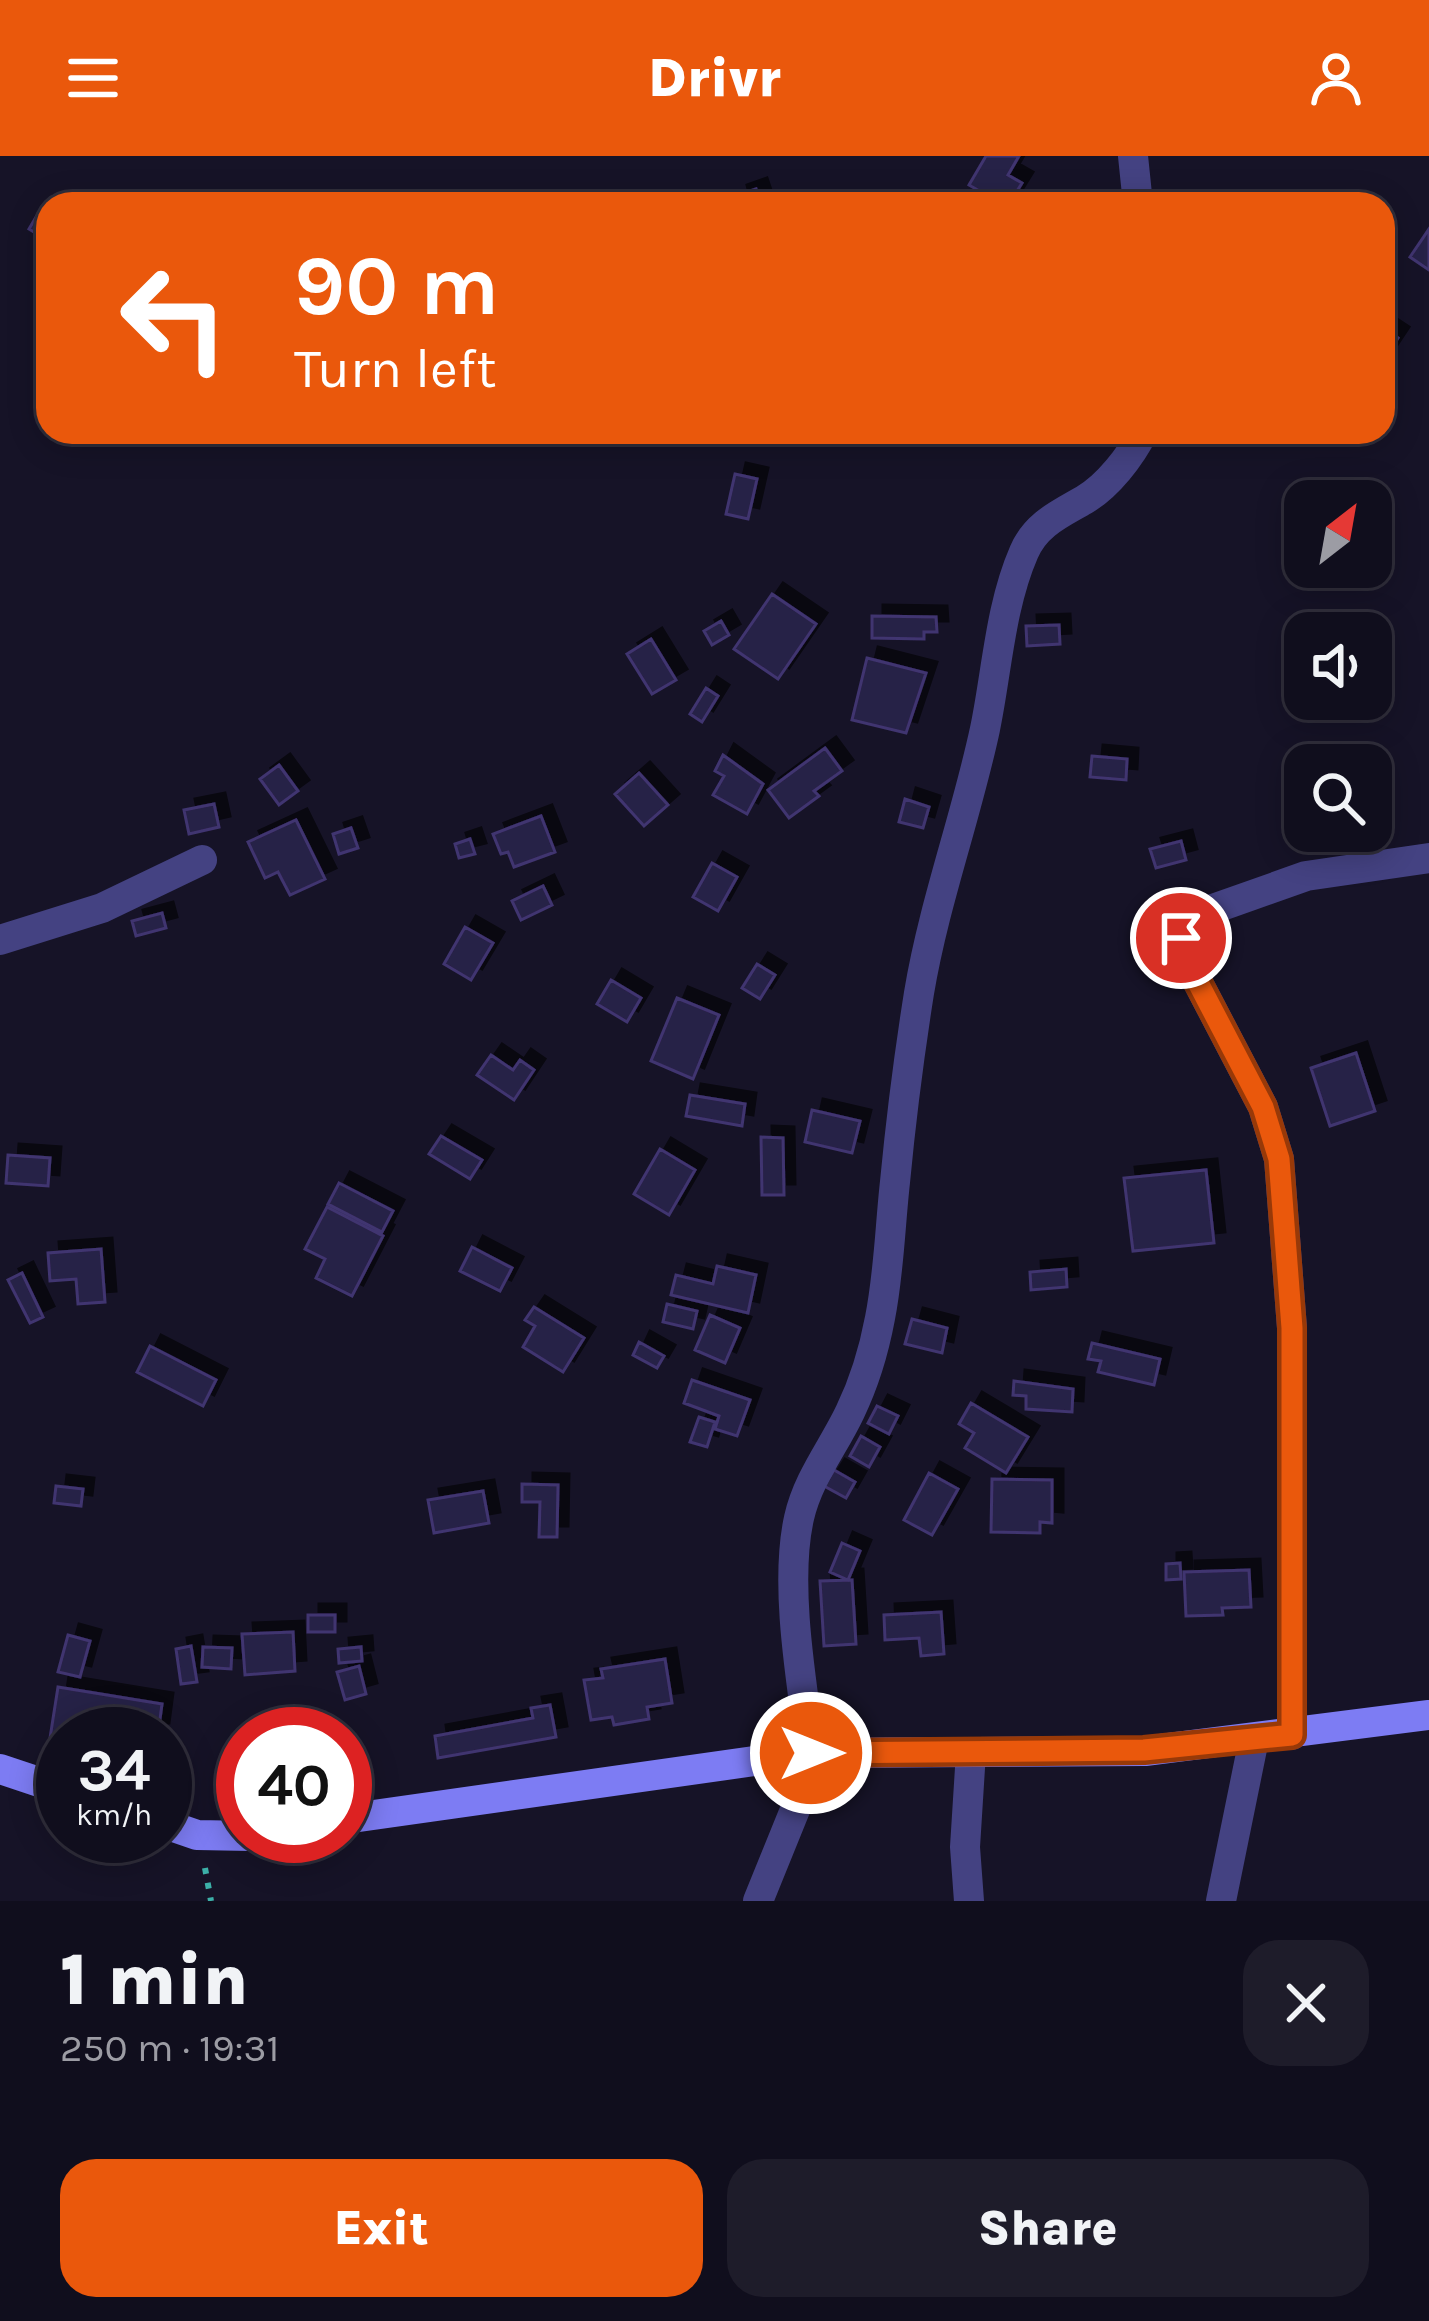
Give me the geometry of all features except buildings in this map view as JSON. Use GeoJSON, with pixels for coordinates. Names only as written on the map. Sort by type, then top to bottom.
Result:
{"type":"FeatureCollection","features":[{"type":"Feature","properties":{"kind":"street"},"geometry":{"type":"LineString","coordinates":[[1132,156],[1136,192]]}},
{"type":"Feature","properties":{"kind":"street"},"geometry":{"type":"LineString","coordinates":[[758,1901],[815,1753],[798,1648],[794,1562],[799,1519],[820,1461],[849,1415],[869,1365],[881,1316],[902,1108],[920,989],[933,918],[984,732],[1005,615],[1024,550],[1041,527],[1062,510],[1088,499],[1136,444]]}},
{"type":"Feature","properties":{"kind":"street"},"geometry":{"type":"LineString","coordinates":[[1292,1735],[1292,1328],[1279,1159],[1263,1107],[1181,950],[1181,938],[1196,915],[1306,876],[1429,858]]}},
{"type":"Feature","properties":{"kind":"street"},"geometry":{"type":"LineString","coordinates":[[0,940],[101,908],[202,860]]}},
{"type":"Feature","properties":{"kind":"street"},"geometry":{"type":"LineString","coordinates":[[372,1816],[815,1753],[1144,1750],[1429,1715]]}},
{"type":"Feature","properties":{"kind":"street"},"geometry":{"type":"LineString","coordinates":[[1221,1901],[1254,1739]]}},
{"type":"Feature","properties":{"kind":"street"},"geometry":{"type":"LineString","coordinates":[[969,1901],[965,1847],[971,1752]]}},
{"type":"Feature","properties":{"kind":"street"},"geometry":{"type":"LineString","coordinates":[[0,1768],[36,1781]]}},
{"type":"Feature","properties":{"kind":"route"},"geometry":{"type":"LineString","coordinates":[[811,1753],[1144,1750],[1292,1735],[1292,1328],[1279,1159],[1263,1107],[1181,950],[1181,938]]}}]}
